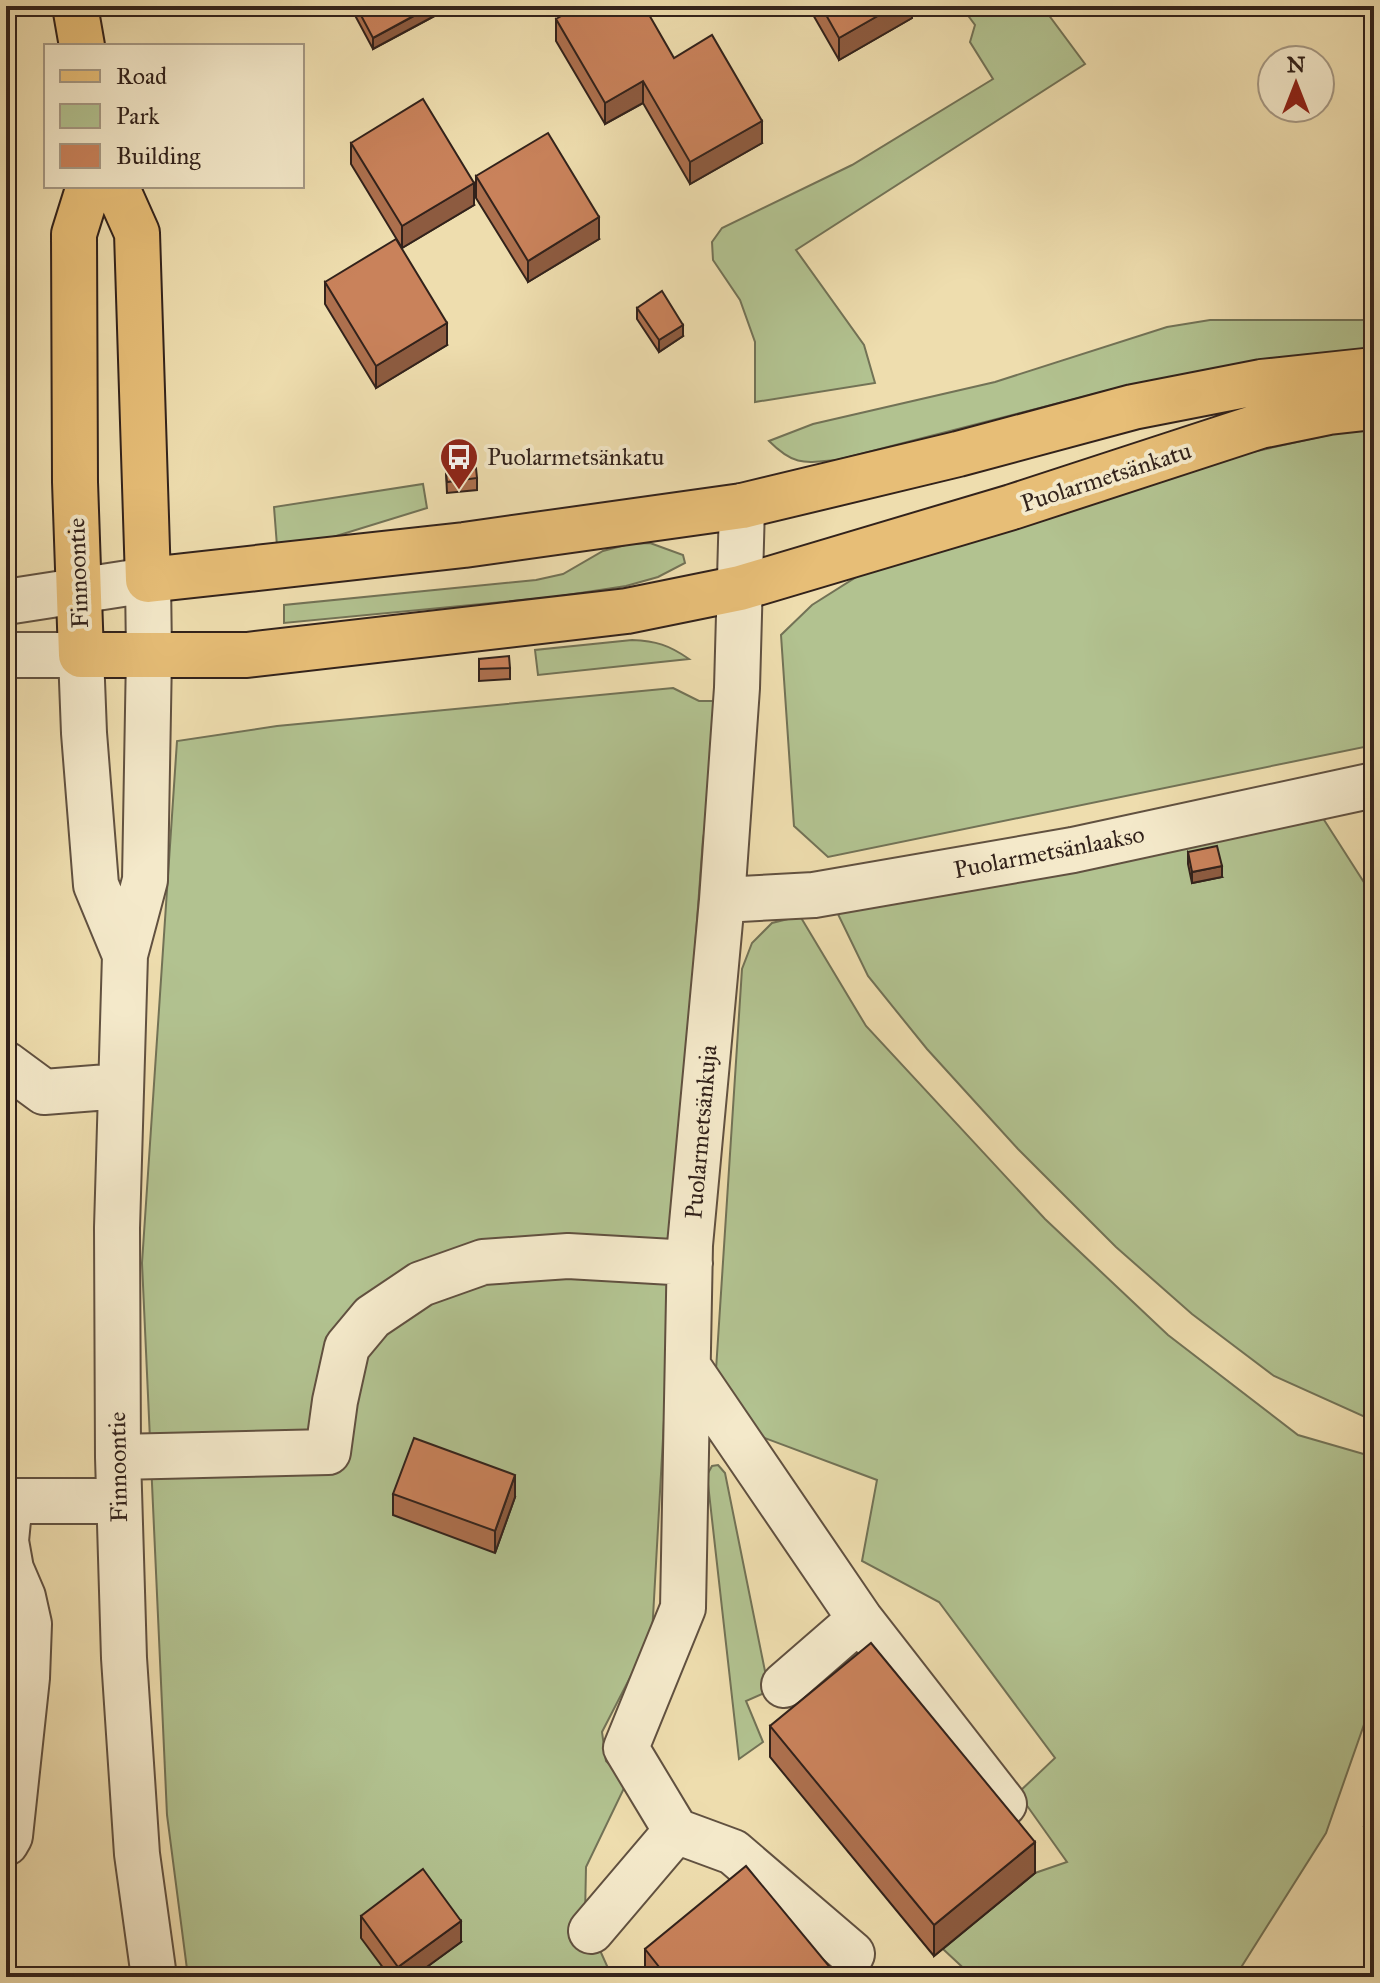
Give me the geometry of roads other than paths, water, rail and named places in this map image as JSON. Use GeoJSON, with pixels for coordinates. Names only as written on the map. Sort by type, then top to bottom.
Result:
{"type":"FeatureCollection","features":[{"type":"Feature","properties":{"kind":"main road"},"geometry":{"type":"LineString","coordinates":[[75,6],[82,44]]}},
{"type":"Feature","properties":{"kind":"main road","name":"Finnoontie"},"geometry":{"type":"LineString","coordinates":[[81,655],[75,452],[74,234],[88,188]]}},
{"type":"Feature","properties":{"kind":"main road","name":"Finnoontie"},"geometry":{"type":"LineString","coordinates":[[117,188],[137,233],[148,580]]}},
{"type":"Feature","properties":{"kind":"main road"},"geometry":{"type":"LineString","coordinates":[[148,580],[464,545],[742,506],[958,454],[1133,407],[1261,382],[1374,370]]}},
{"type":"Feature","properties":{"kind":"main road","name":"Puolarmetsänkatu"},"geometry":{"type":"LineString","coordinates":[[81,655],[247,655],[627,611],[740,588],[1012,507],[1260,426],[1329,412],[1374,407]]}},
{"type":"Feature","properties":{"kind":"street","name":"Puolarmetsänkuja"},"geometry":{"type":"LineString","coordinates":[[676,1831],[626,1748],[683,1608],[690,1263],[737,688],[742,506]]}},
{"type":"Feature","properties":{"kind":"street"},"geometry":{"type":"LineString","coordinates":[[6,602],[148,580]]}},
{"type":"Feature","properties":{"kind":"street","name":"Finnoontie"},"geometry":{"type":"LineString","coordinates":[[148,580],[145,880],[125,955],[117,1228],[118,1501],[124,1658],[137,1854],[154,1977]]}},
{"type":"Feature","properties":{"kind":"street"},"geometry":{"type":"LineString","coordinates":[[6,655],[81,655]]}},
{"type":"Feature","properties":{"kind":"street","name":"Finnoontie"},"geometry":{"type":"LineString","coordinates":[[81,655],[96,885],[125,955]]}},
{"type":"Feature","properties":{"kind":"street","name":"Puolarmetsänlaakso"},"geometry":{"type":"LineString","coordinates":[[722,900],[814,895],[1073,850],[1374,785]]}},
{"type":"Feature","properties":{"kind":"street"},"geometry":{"type":"LineString","coordinates":[[6,1064],[44,1092],[121,1086]]}},
{"type":"Feature","properties":{"kind":"street"},"geometry":{"type":"LineString","coordinates":[[118,1457],[328,1452],[347,1347],[372,1317],[421,1284],[470,1266],[483,1262],[568,1256],[690,1263]]}},
{"type":"Feature","properties":{"kind":"street"},"geometry":{"type":"LineString","coordinates":[[689,1368],[860,1619],[1004,1804]]}},
{"type":"Feature","properties":{"kind":"street"},"geometry":{"type":"LineString","coordinates":[[6,1843],[10,1836],[10,1787],[27,1678],[29,1624],[23,1597],[11,1569],[8,1519],[118,1501]]}},
{"type":"Feature","properties":{"kind":"street"},"geometry":{"type":"LineString","coordinates":[[784,1685],[860,1619]]}},
{"type":"Feature","properties":{"kind":"street"},"geometry":{"type":"LineString","coordinates":[[591,1931],[676,1831],[733,1852],[852,1954]]}},
{"type":"Feature","properties":{"kind":"place","name":"Puolarmetsänkatu"},"geometry":{"type":"Point","coordinates":[459,491]}}]}
